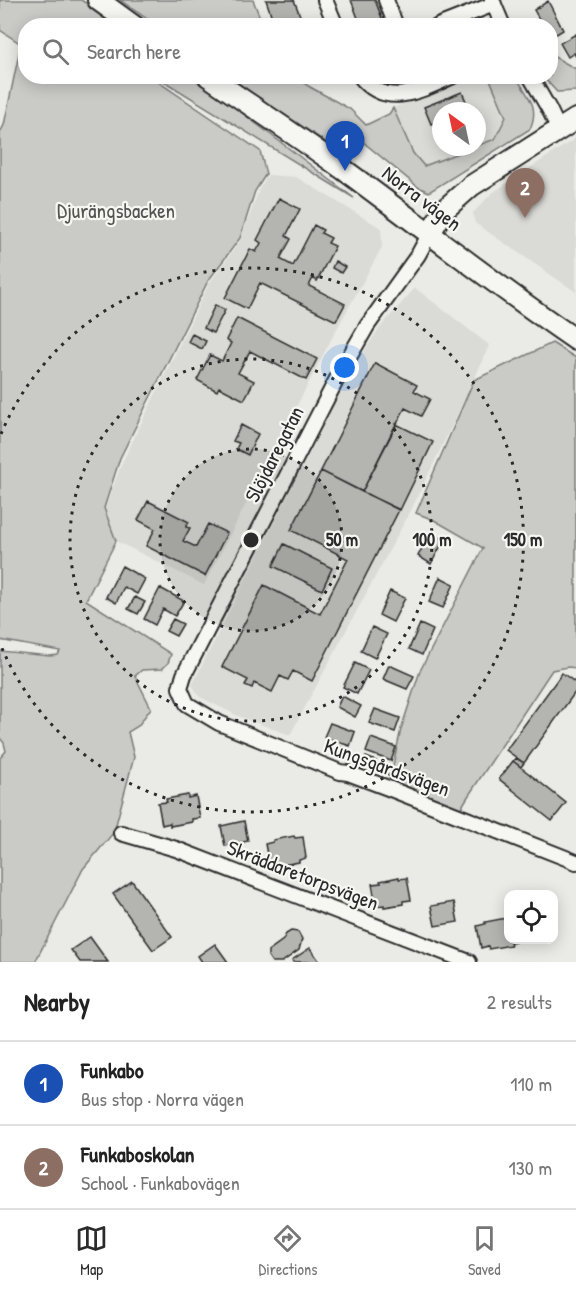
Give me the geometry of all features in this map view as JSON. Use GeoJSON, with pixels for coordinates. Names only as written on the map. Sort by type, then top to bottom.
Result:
{"type":"FeatureCollection","features":[{"type":"Feature","properties":{"kind":"main road"},"geometry":{"type":"LineString","coordinates":[[98,0],[123,18]]}},
{"type":"Feature","properties":{"kind":"main road","name":"Norra vägen"},"geometry":{"type":"LineString","coordinates":[[220,84],[302,140],[430,233],[460,258],[576,340]]}},
{"type":"Feature","properties":{"kind":"main road"},"geometry":{"type":"LineString","coordinates":[[430,233],[444,210],[471,186],[576,119]]}},
{"type":"Feature","properties":{"kind":"street"},"geometry":{"type":"LineString","coordinates":[[325,0],[333,18]]}},
{"type":"Feature","properties":{"kind":"street"},"geometry":{"type":"LineString","coordinates":[[386,0],[393,18]]}},
{"type":"Feature","properties":{"kind":"street"},"geometry":{"type":"LineString","coordinates":[[456,18],[493,2],[500,18]]}},
{"type":"Feature","properties":{"kind":"street"},"geometry":{"type":"LineString","coordinates":[[366,84],[389,95],[412,93],[434,84]]}},
{"type":"Feature","properties":{"kind":"street"},"geometry":{"type":"LineString","coordinates":[[535,84],[559,130]]}},
{"type":"Feature","properties":{"kind":"street","name":"Slöjdaregatan"},"geometry":{"type":"LineString","coordinates":[[187,704],[180,688],[184,675],[340,373],[367,326],[418,255],[430,233]]}},
{"type":"Feature","properties":{"kind":"street","name":"Kungsgårdsvägen"},"geometry":{"type":"LineString","coordinates":[[187,704],[219,723],[284,751],[388,788],[576,862]]}},
{"type":"Feature","properties":{"kind":"street","name":"Skräddaretorpsvägen"},"geometry":{"type":"LineString","coordinates":[[121,833],[176,849],[469,962]]}},
{"type":"Feature","properties":{"kind":"shaded area"},"geometry":{"type":"Polygon","coordinates":[[[453,84],[492,84],[506,117],[495,139],[486,142],[486,102],[432,102],[432,156],[450,156],[424,166],[413,153],[393,108],[453,84]]]}},
{"type":"Feature","properties":{"kind":"shaded area"},"geometry":{"type":"Polygon","coordinates":[[[576,138],[576,292],[475,223],[473,213],[492,193],[576,138]]]}},
{"type":"Feature","properties":{"kind":"shaded area"},"geometry":{"type":"Polygon","coordinates":[[[268,175],[296,177],[381,228],[382,247],[334,334],[204,585],[116,541],[105,508],[122,463],[209,284],[240,241],[259,190],[268,175]]]}},
{"type":"Feature","properties":{"kind":"shaded area"},"geometry":{"type":"Polygon","coordinates":[[[415,288],[489,345],[412,508],[290,735],[238,716],[200,697],[192,685],[349,375],[378,330],[415,288]]]}},
{"type":"Feature","properties":{"kind":"green space","name":"Djurängsbacken"},"geometry":{"type":"Polygon","coordinates":[[[0,0],[81,0],[110,18],[18,18],[18,42],[0,30],[0,0]]]}},
{"type":"Feature","properties":{"kind":"green space"},"geometry":{"type":"Polygon","coordinates":[[[120,0],[253,0],[260,18],[146,18],[120,0]]]}},
{"type":"Feature","properties":{"kind":"green space","name":"Djurängsbacken"},"geometry":{"type":"Polygon","coordinates":[[[18,58],[18,84],[161,84],[260,151],[266,174],[255,191],[240,238],[208,281],[120,458],[104,508],[116,541],[86,600],[171,654],[168,663],[162,669],[142,670],[135,676],[151,708],[138,726],[128,732],[134,757],[114,832],[83,869],[35,962],[0,962],[0,758],[6,751],[0,738],[0,651],[50,656],[58,655],[60,651],[0,640],[0,133],[4,125],[18,58]]]}},
{"type":"Feature","properties":{"kind":"green space"},"geometry":{"type":"Polygon","coordinates":[[[558,59],[576,69],[576,91],[557,92],[550,84],[558,84],[558,59]]]}},
{"type":"Feature","properties":{"kind":"green space"},"geometry":{"type":"Polygon","coordinates":[[[168,84],[204,84],[354,198],[168,84]]]}},
{"type":"Feature","properties":{"kind":"green space"},"geometry":{"type":"Polygon","coordinates":[[[239,84],[306,84],[350,109],[366,125],[389,114],[393,108],[413,153],[424,166],[450,156],[486,156],[486,142],[495,139],[506,117],[492,84],[520,84],[533,108],[533,121],[530,129],[429,192],[418,187],[358,138],[347,156],[239,84]]]}},
{"type":"Feature","properties":{"kind":"green space"},"geometry":{"type":"Polygon","coordinates":[[[552,343],[576,358],[576,668],[552,670],[457,815],[388,788],[401,729],[420,671],[483,548],[434,520],[416,513],[474,380],[552,343]]]}},
{"type":"Feature","properties":{"kind":"building"},"geometry":{"type":"Polygon","coordinates":[[[266,0],[294,0],[301,18],[272,18],[266,0]]]}},
{"type":"Feature","properties":{"kind":"building"},"geometry":{"type":"Polygon","coordinates":[[[351,0],[375,0],[382,18],[358,18],[351,0]]]}},
{"type":"Feature","properties":{"kind":"building"},"geometry":{"type":"Polygon","coordinates":[[[548,1],[557,18],[538,18],[534,10],[548,1]]]}},
{"type":"Feature","properties":{"kind":"building"},"geometry":{"type":"Polygon","coordinates":[[[558,20],[563,30],[558,33],[558,20]]]}},
{"type":"Feature","properties":{"kind":"building"},"geometry":{"type":"Polygon","coordinates":[[[576,34],[576,57],[574,53],[568,57],[560,43],[576,34]]]}},
{"type":"Feature","properties":{"kind":"building"},"geometry":{"type":"Polygon","coordinates":[[[462,92],[466,102],[437,102],[462,92]]]}},
{"type":"Feature","properties":{"kind":"building"},"geometry":{"type":"Polygon","coordinates":[[[432,104],[432,124],[431,124],[424,107],[432,104]]]}},
{"type":"Feature","properties":{"kind":"building"},"geometry":{"type":"Polygon","coordinates":[[[279,198],[300,209],[286,236],[291,239],[280,259],[293,266],[314,225],[323,230],[321,233],[331,238],[328,243],[335,246],[317,281],[313,278],[309,286],[345,304],[336,321],[260,283],[247,309],[225,298],[250,249],[256,252],[261,243],[257,240],[279,198]]]}},
{"type":"Feature","properties":{"kind":"building"},"geometry":{"type":"Polygon","coordinates":[[[335,261],[345,267],[341,273],[332,268],[335,261]]]}},
{"type":"Feature","properties":{"kind":"building"},"geometry":{"type":"Polygon","coordinates":[[[215,305],[225,310],[213,333],[204,328],[215,305]]]}},
{"type":"Feature","properties":{"kind":"building"},"geometry":{"type":"Polygon","coordinates":[[[237,318],[317,359],[306,380],[250,351],[238,373],[254,381],[244,400],[219,387],[217,391],[197,380],[210,355],[222,361],[231,343],[226,340],[237,318]]]}},
{"type":"Feature","properties":{"kind":"building"},"geometry":{"type":"Polygon","coordinates":[[[192,334],[206,341],[202,349],[188,342],[192,334]]]}},
{"type":"Feature","properties":{"kind":"building"},"geometry":{"type":"Polygon","coordinates":[[[375,363],[417,385],[414,391],[430,399],[421,416],[405,408],[362,492],[321,471],[375,363]]]}},
{"type":"Feature","properties":{"kind":"building"},"geometry":{"type":"Polygon","coordinates":[[[396,424],[433,442],[400,510],[362,492],[396,424]]]}},
{"type":"Feature","properties":{"kind":"building"},"geometry":{"type":"Polygon","coordinates":[[[241,425],[258,434],[248,455],[236,449],[239,443],[233,441],[241,425]]]}},
{"type":"Feature","properties":{"kind":"building"},"geometry":{"type":"Polygon","coordinates":[[[321,471],[399,510],[312,681],[293,671],[288,680],[280,676],[272,692],[254,683],[252,688],[245,685],[248,680],[222,667],[264,585],[320,614],[348,559],[291,530],[321,471]]]}},
{"type":"Feature","properties":{"kind":"building"},"geometry":{"type":"Polygon","coordinates":[[[148,501],[189,522],[186,527],[190,528],[183,541],[196,547],[208,524],[227,533],[205,576],[146,546],[155,529],[138,520],[148,501]]]}},
{"type":"Feature","properties":{"kind":"building"},"geometry":{"type":"Polygon","coordinates":[[[430,533],[444,540],[431,564],[418,556],[430,533]]]}},
{"type":"Feature","properties":{"kind":"building"},"geometry":{"type":"Polygon","coordinates":[[[284,544],[332,568],[322,590],[273,566],[284,544]]]}},
{"type":"Feature","properties":{"kind":"building"},"geometry":{"type":"Polygon","coordinates":[[[122,566],[145,579],[137,594],[124,587],[116,603],[106,597],[122,566]]]}},
{"type":"Feature","properties":{"kind":"building"},"geometry":{"type":"Polygon","coordinates":[[[440,577],[454,584],[443,608],[429,602],[440,577]]]}},
{"type":"Feature","properties":{"kind":"building"},"geometry":{"type":"Polygon","coordinates":[[[160,588],[184,601],[175,616],[163,609],[155,625],[144,619],[160,588]]]}},
{"type":"Feature","properties":{"kind":"building"},"geometry":{"type":"Polygon","coordinates":[[[390,591],[405,598],[393,622],[379,615],[390,591]]]}},
{"type":"Feature","properties":{"kind":"building"},"geometry":{"type":"Polygon","coordinates":[[[135,597],[145,602],[138,614],[128,609],[135,597]]]}},
{"type":"Feature","properties":{"kind":"building"},"geometry":{"type":"Polygon","coordinates":[[[173,619],[183,624],[176,636],[166,631],[173,619]]]}},
{"type":"Feature","properties":{"kind":"building"},"geometry":{"type":"Polygon","coordinates":[[[420,624],[433,630],[422,655],[409,649],[420,624]]]}},
{"type":"Feature","properties":{"kind":"building"},"geometry":{"type":"Polygon","coordinates":[[[372,627],[387,634],[375,658],[361,651],[372,627]]]}},
{"type":"Feature","properties":{"kind":"building"},"geometry":{"type":"Polygon","coordinates":[[[355,663],[369,670],[357,694],[343,687],[355,663]]]}},
{"type":"Feature","properties":{"kind":"building"},"geometry":{"type":"Polygon","coordinates":[[[389,665],[414,676],[407,689],[383,679],[389,665]]]}},
{"type":"Feature","properties":{"kind":"building"},"geometry":{"type":"Polygon","coordinates":[[[562,673],[576,683],[576,691],[524,763],[506,750],[562,673]]]}},
{"type":"Feature","properties":{"kind":"building"},"geometry":{"type":"Polygon","coordinates":[[[342,696],[361,706],[355,717],[337,707],[342,696]]]}},
{"type":"Feature","properties":{"kind":"building"},"geometry":{"type":"Polygon","coordinates":[[[375,709],[400,718],[395,732],[369,723],[375,709]]]}},
{"type":"Feature","properties":{"kind":"building"},"geometry":{"type":"Polygon","coordinates":[[[330,723],[355,732],[350,746],[324,737],[330,723]]]}},
{"type":"Feature","properties":{"kind":"building"},"geometry":{"type":"Polygon","coordinates":[[[371,738],[396,747],[391,761],[366,752],[371,738]]]}},
{"type":"Feature","properties":{"kind":"building"},"geometry":{"type":"Polygon","coordinates":[[[338,746],[348,750],[345,757],[335,753],[338,746]]]}},
{"type":"Feature","properties":{"kind":"building"},"geometry":{"type":"Polygon","coordinates":[[[366,757],[376,761],[373,768],[363,764],[366,757]]]}},
{"type":"Feature","properties":{"kind":"building"},"geometry":{"type":"Polygon","coordinates":[[[516,758],[524,763],[521,767],[513,761],[516,758]]]}},
{"type":"Feature","properties":{"kind":"building"},"geometry":{"type":"Polygon","coordinates":[[[513,761],[566,803],[552,821],[499,779],[513,761]]]}},
{"type":"Feature","properties":{"kind":"building"},"geometry":{"type":"Polygon","coordinates":[[[188,795],[188,798],[196,796],[200,818],[192,819],[192,822],[162,825],[158,803],[167,802],[166,799],[188,795]]]}},
{"type":"Feature","properties":{"kind":"building"},"geometry":{"type":"Polygon","coordinates":[[[244,821],[248,841],[225,846],[221,826],[244,821]]]}},
{"type":"Feature","properties":{"kind":"building"},"geometry":{"type":"Polygon","coordinates":[[[294,836],[295,838],[303,837],[306,858],[299,862],[269,865],[265,844],[294,836]]]}},
{"type":"Feature","properties":{"kind":"building"},"geometry":{"type":"Polygon","coordinates":[[[399,877],[399,879],[407,878],[411,900],[403,901],[403,904],[376,906],[372,884],[399,877]]]}},
{"type":"Feature","properties":{"kind":"building"},"geometry":{"type":"Polygon","coordinates":[[[132,881],[172,937],[153,950],[113,894],[132,881]]]}},
{"type":"Feature","properties":{"kind":"building"},"geometry":{"type":"Polygon","coordinates":[[[454,902],[458,922],[435,926],[431,906],[454,902]]]}},
{"type":"Feature","properties":{"kind":"building"},"geometry":{"type":"Polygon","coordinates":[[[504,918],[504,944],[511,945],[481,948],[477,926],[504,918]]]}},
{"type":"Feature","properties":{"kind":"building"},"geometry":{"type":"Polygon","coordinates":[[[291,931],[298,932],[302,939],[299,950],[282,962],[272,962],[268,951],[291,931]]]}},
{"type":"Feature","properties":{"kind":"building"},"geometry":{"type":"Polygon","coordinates":[[[90,937],[108,962],[80,962],[71,950],[90,937]]]}},
{"type":"Feature","properties":{"kind":"building"},"geometry":{"type":"Polygon","coordinates":[[[215,944],[228,962],[202,962],[198,956],[215,944]]]}},
{"type":"Feature","properties":{"kind":"building"},"geometry":{"type":"Polygon","coordinates":[[[310,948],[320,962],[293,962],[292,960],[310,948]]]}},
{"type":"Feature","properties":{"kind":"place","name":"Funkabo"},"geometry":{"type":"Point","coordinates":[345,171]}},
{"type":"Feature","properties":{"kind":"place","name":"Funkaboskolan"},"geometry":{"type":"Point","coordinates":[525,218]}}]}
